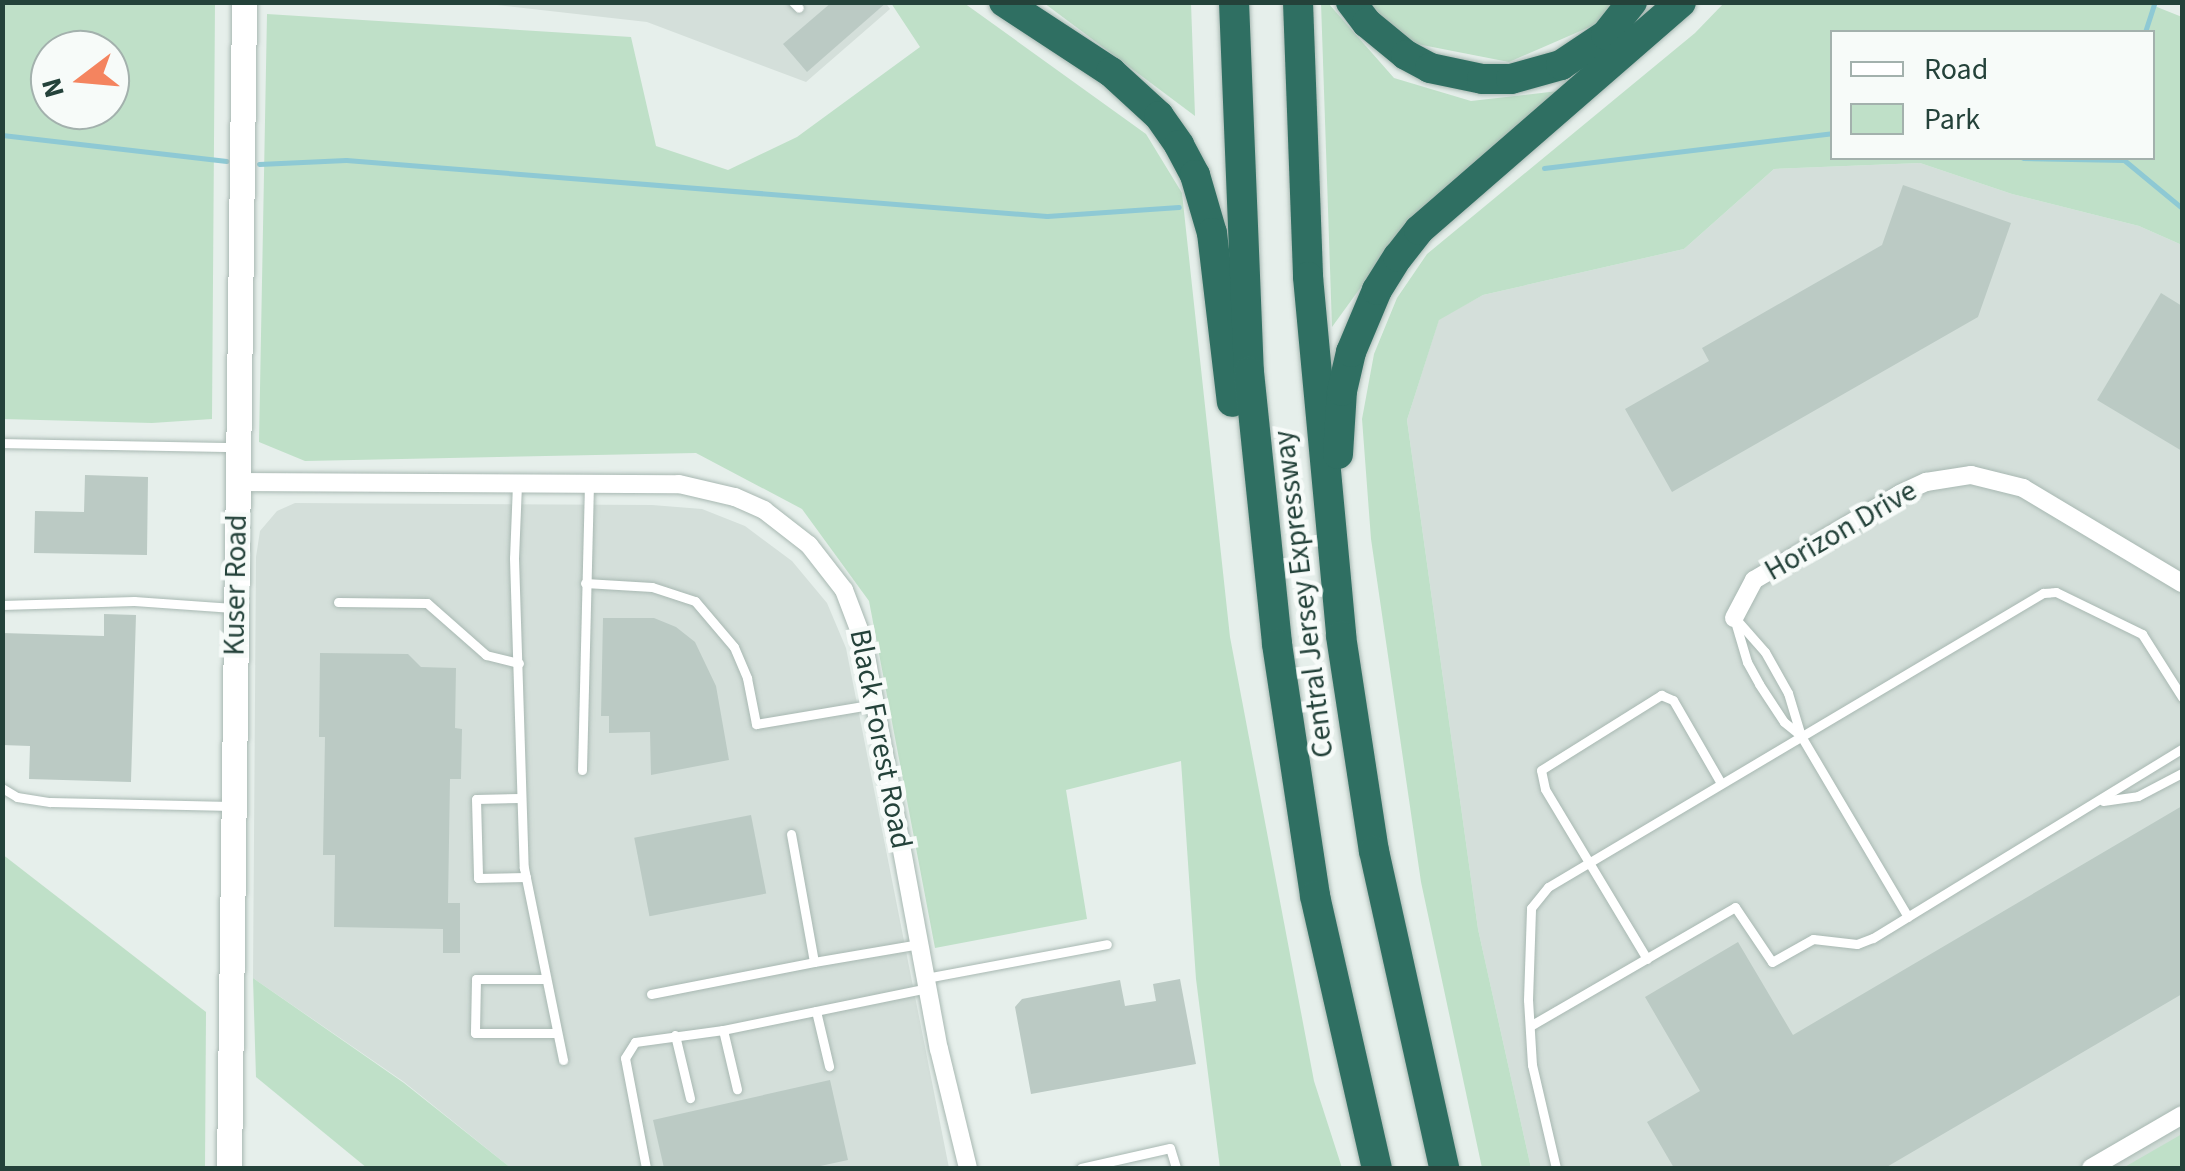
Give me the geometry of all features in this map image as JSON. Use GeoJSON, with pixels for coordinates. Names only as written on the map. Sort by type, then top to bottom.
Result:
{"type":"FeatureCollection","features":[{"type":"Feature","properties":{"kind":"highway"},"geometry":{"type":"LineString","coordinates":[[1004,2],[1135,91],[1159,116],[1194,175],[1212,233],[1236,438],[1289,742]]}},
{"type":"Feature","properties":{"kind":"highway","name":"Central Jersey Expressway"},"geometry":{"type":"LineString","coordinates":[[1234,2],[1249,372],[1289,742],[1334,989],[1376,1168]]}},
{"type":"Feature","properties":{"kind":"highway","name":"Central Jersey Expressway"},"geometry":{"type":"LineString","coordinates":[[1298,2],[1314,367],[1356,736],[1398,976],[1444,1168]]}},
{"type":"Feature","properties":{"kind":"highway"},"geometry":{"type":"LineString","coordinates":[[1351,2],[1367,23],[1406,56],[1443,72],[1482,80],[1524,76],[1561,65],[1606,35],[1632,2]]}},
{"type":"Feature","properties":{"kind":"highway"},"geometry":{"type":"LineString","coordinates":[[1356,736],[1338,430],[1346,372],[1362,321],[1398,257],[1420,230],[1681,2]]}},
{"type":"Feature","properties":{"kind":"street","name":"Kuser Road"},"geometry":{"type":"LineString","coordinates":[[229,1168],[244,2]]}},
{"type":"Feature","properties":{"kind":"street","name":"Horizon Drive"},"geometry":{"type":"LineString","coordinates":[[1734,618],[1742,596],[1754,580],[1913,488],[1946,477],[1971,475],[2023,488],[2182,583]]}},
{"type":"Feature","properties":{"kind":"street","name":"Black Forest Road"},"geometry":{"type":"LineString","coordinates":[[237,482],[708,488],[764,510],[788,526],[819,556],[844,590],[863,640],[927,983],[968,1168]]}},
{"type":"Feature","properties":{"kind":"street"},"geometry":{"type":"LineString","coordinates":[[2091,1168],[2182,1115]]}},
{"type":"Feature","properties":{"kind":"lane"},"geometry":{"type":"LineString","coordinates":[[2,443],[238,448]]}},
{"type":"Feature","properties":{"kind":"lane"},"geometry":{"type":"LineString","coordinates":[[518,484],[514,558],[520,798],[526,877],[563,1060]]}},
{"type":"Feature","properties":{"kind":"lane"},"geometry":{"type":"LineString","coordinates":[[582,770],[589,484]]}},
{"type":"Feature","properties":{"kind":"lane"},"geometry":{"type":"LineString","coordinates":[[586,583],[652,587],[695,601],[734,647],[747,678],[756,724],[875,704]]}},
{"type":"Feature","properties":{"kind":"lane"},"geometry":{"type":"LineString","coordinates":[[1556,1168],[1532,1064],[1530,1026],[1531,908],[1548,887],[2050,591],[2142,634],[2182,696]]}},
{"type":"Feature","properties":{"kind":"lane"},"geometry":{"type":"LineString","coordinates":[[2,605],[134,601],[236,608]]}},
{"type":"Feature","properties":{"kind":"lane"},"geometry":{"type":"LineString","coordinates":[[338,602],[428,603],[486,654],[519,663]]}},
{"type":"Feature","properties":{"kind":"lane"},"geometry":{"type":"LineString","coordinates":[[1734,618],[1764,652],[1788,693],[1800,736]]}},
{"type":"Feature","properties":{"kind":"lane"},"geometry":{"type":"LineString","coordinates":[[1734,618],[1747,662],[1774,709],[1800,736],[1908,917]]}},
{"type":"Feature","properties":{"kind":"lane"},"geometry":{"type":"LineString","coordinates":[[1647,958],[1540,779],[1546,763],[1661,695],[1673,700],[1721,783]]}},
{"type":"Feature","properties":{"kind":"lane"},"geometry":{"type":"LineString","coordinates":[[1530,1026],[1735,907],[1772,962],[1813,939],[1857,944],[2100,802],[2182,749]]}},
{"type":"Feature","properties":{"kind":"lane"},"geometry":{"type":"LineString","coordinates":[[2100,802],[2138,796],[2182,773]]}},
{"type":"Feature","properties":{"kind":"lane"},"geometry":{"type":"LineString","coordinates":[[2,788],[18,796],[50,802],[234,806]]}},
{"type":"Feature","properties":{"kind":"lane"},"geometry":{"type":"LineString","coordinates":[[520,798],[476,799],[478,878],[526,877]]}},
{"type":"Feature","properties":{"kind":"lane"},"geometry":{"type":"LineString","coordinates":[[791,834],[814,962]]}},
{"type":"Feature","properties":{"kind":"lane"},"geometry":{"type":"LineString","coordinates":[[652,994],[920,944]]}},
{"type":"Feature","properties":{"kind":"lane"},"geometry":{"type":"LineString","coordinates":[[646,1168],[626,1050],[635,1042],[723,1030],[816,1011],[1107,944]]}},
{"type":"Feature","properties":{"kind":"lane"},"geometry":{"type":"LineString","coordinates":[[546,979],[476,979],[474,1033],[557,1033]]}},
{"type":"Feature","properties":{"kind":"lane"},"geometry":{"type":"LineString","coordinates":[[816,1011],[829,1066]]}},
{"type":"Feature","properties":{"kind":"lane"},"geometry":{"type":"LineString","coordinates":[[723,1030],[736,1089]]}},
{"type":"Feature","properties":{"kind":"lane"},"geometry":{"type":"LineString","coordinates":[[676,1035],[690,1098]]}},
{"type":"Feature","properties":{"kind":"lane"},"geometry":{"type":"LineString","coordinates":[[1080,1168],[1170,1148],[1176,1168]]}},
{"type":"Feature","properties":{"kind":"shaded area"},"geometry":{"type":"Polygon","coordinates":[[[885,2],[890,9],[806,82],[647,22],[479,3],[885,2]]]}},
{"type":"Feature","properties":{"kind":"shaded area"},"geometry":{"type":"Polygon","coordinates":[[[1920,163],[2012,194],[2139,226],[2182,245],[2182,1168],[1531,1168],[1478,929],[1407,420],[1439,319],[1483,295],[1684,249],[1774,169],[1920,163]]]}},
{"type":"Feature","properties":{"kind":"shaded area"},"geometry":{"type":"Polygon","coordinates":[[[295,503],[652,505],[702,509],[745,526],[792,561],[827,603],[846,648],[949,1168],[511,1168],[404,1082],[253,978],[256,557],[260,531],[277,511],[295,503]]]}},
{"type":"Feature","properties":{"kind":"green space"},"geometry":{"type":"Polygon","coordinates":[[[3,2],[215,3],[212,419],[152,423],[3,419],[3,2]]]}},
{"type":"Feature","properties":{"kind":"green space"},"geometry":{"type":"Polygon","coordinates":[[[891,3],[964,3],[1146,134],[1182,193],[1230,637],[1314,1081],[1342,1168],[1220,1168],[1196,979],[1181,761],[1066,790],[1087,919],[935,948],[869,601],[802,509],[696,453],[305,461],[259,442],[267,14],[631,37],[656,146],[728,170],[797,137],[920,47],[891,3]]]}},
{"type":"Feature","properties":{"kind":"green space"},"geometry":{"type":"Polygon","coordinates":[[[1044,3],[1191,3],[1195,116],[1044,3]]]}},
{"type":"Feature","properties":{"kind":"green space"},"geometry":{"type":"Polygon","coordinates":[[[1321,3],[1328,3],[1394,78],[1471,101],[1567,90],[1406,225],[1332,327],[1321,3]]]}},
{"type":"Feature","properties":{"kind":"green space"},"geometry":{"type":"Polygon","coordinates":[[[1368,3],[1615,3],[1608,19],[1509,62],[1417,44],[1371,11],[1368,3]]]}},
{"type":"Feature","properties":{"kind":"green space"},"geometry":{"type":"Polygon","coordinates":[[[1724,3],[2147,3],[2182,17],[2182,245],[2139,226],[2012,194],[1920,163],[1774,169],[1684,249],[1483,295],[1439,320],[1407,420],[1478,929],[1531,1168],[1482,1168],[1421,882],[1371,539],[1362,419],[1374,354],[1397,298],[1427,254],[1695,33],[1724,3]]]}},
{"type":"Feature","properties":{"kind":"green space"},"geometry":{"type":"Polygon","coordinates":[[[2,854],[206,1012],[205,1168],[3,1168],[2,854]]]}},
{"type":"Feature","properties":{"kind":"green space"},"geometry":{"type":"Polygon","coordinates":[[[253,978],[404,1083],[511,1168],[367,1168],[256,1077],[253,978]]]}},
{"type":"Feature","properties":{"kind":"green space"},"geometry":{"type":"Polygon","coordinates":[[[2182,1134],[2182,1168],[2123,1168],[2182,1134]]]}},
{"type":"Feature","properties":{"kind":"building"},"geometry":{"type":"Polygon","coordinates":[[[832,2],[887,2],[807,72],[783,44],[832,2]]]}},
{"type":"Feature","properties":{"kind":"building"},"geometry":{"type":"Polygon","coordinates":[[[1903,185],[2011,223],[1978,317],[1672,492],[1625,409],[1709,361],[1702,348],[1882,245],[1903,185]]]}},
{"type":"Feature","properties":{"kind":"building"},"geometry":{"type":"Polygon","coordinates":[[[2161,293],[2182,306],[2182,451],[2097,400],[2161,293]]]}},
{"type":"Feature","properties":{"kind":"building"},"geometry":{"type":"Polygon","coordinates":[[[85,475],[148,477],[147,555],[34,553],[35,511],[84,512],[85,475]]]}},
{"type":"Feature","properties":{"kind":"building"},"geometry":{"type":"Polygon","coordinates":[[[104,614],[136,615],[131,782],[29,779],[30,746],[2,745],[2,633],[104,636],[104,614]]]}},
{"type":"Feature","properties":{"kind":"building"},"geometry":{"type":"Polygon","coordinates":[[[603,618],[654,618],[676,627],[695,642],[716,686],[729,760],[651,775],[650,732],[609,733],[609,716],[601,716],[603,618]]]}},
{"type":"Feature","properties":{"kind":"building"},"geometry":{"type":"Polygon","coordinates":[[[320,653],[408,654],[421,667],[456,668],[455,728],[462,729],[461,779],[450,779],[448,903],[460,903],[460,953],[443,953],[443,929],[334,927],[335,855],[323,855],[325,737],[319,737],[320,653]]]}},
{"type":"Feature","properties":{"kind":"building"},"geometry":{"type":"Polygon","coordinates":[[[2182,806],[2182,994],[1885,1168],[1674,1168],[1647,1122],[1700,1091],[1645,997],[1738,942],[1793,1035],[2182,806]]]}},
{"type":"Feature","properties":{"kind":"building"},"geometry":{"type":"Polygon","coordinates":[[[751,815],[766,894],[649,916],[634,838],[751,815]]]}},
{"type":"Feature","properties":{"kind":"building"},"geometry":{"type":"Polygon","coordinates":[[[1180,979],[1196,1064],[1031,1094],[1015,1007],[1022,999],[1120,980],[1125,1006],[1156,1001],[1153,984],[1180,979]]]}},
{"type":"Feature","properties":{"kind":"building"},"geometry":{"type":"Polygon","coordinates":[[[830,1080],[848,1160],[811,1168],[664,1168],[653,1120],[830,1080]]]}},
{"type":"Feature","properties":{"kind":"waterway"},"geometry":{"type":"LineString","coordinates":[[2146,30],[2155,2]]}},
{"type":"Feature","properties":{"kind":"waterway"},"geometry":{"type":"LineString","coordinates":[[1544,168],[1830,133]]}},
{"type":"Feature","properties":{"kind":"waterway"},"geometry":{"type":"LineString","coordinates":[[2,135],[226,161]]}},
{"type":"Feature","properties":{"kind":"waterway"},"geometry":{"type":"LineString","coordinates":[[259,164],[346,160],[1047,216],[1179,207]]}},
{"type":"Feature","properties":{"kind":"waterway"},"geometry":{"type":"LineString","coordinates":[[2124,160],[2182,208]]}}]}
